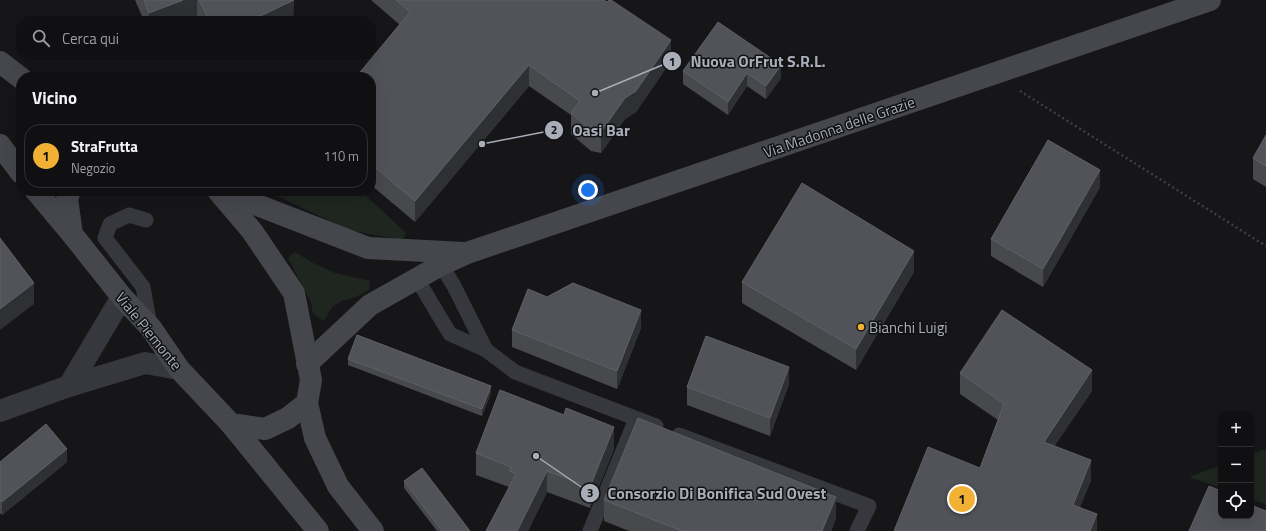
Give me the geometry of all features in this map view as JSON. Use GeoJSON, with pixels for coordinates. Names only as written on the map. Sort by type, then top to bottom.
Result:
{"type":"FeatureCollection","features":[{"type":"Feature","properties":{"kind":"street","name":"Via Madonna delle Grazie"},"geometry":{"type":"LineString","coordinates":[[307,364],[370,305],[441,265],[467,253],[1210,0]]}},
{"type":"Feature","properties":{"kind":"street"},"geometry":{"type":"LineString","coordinates":[[0,62],[16,74]]}},
{"type":"Feature","properties":{"kind":"street"},"geometry":{"type":"LineString","coordinates":[[0,145],[16,166]]}},
{"type":"Feature","properties":{"kind":"street","name":"Viale Piemonte"},"geometry":{"type":"LineString","coordinates":[[40,196],[122,297],[150,328],[179,369],[231,424],[318,531]]}},
{"type":"Feature","properties":{"kind":"street"},"geometry":{"type":"LineString","coordinates":[[68,196],[72,234]]}},
{"type":"Feature","properties":{"kind":"street"},"geometry":{"type":"LineString","coordinates":[[224,196],[252,231],[294,293],[311,380],[307,403],[315,438],[338,486],[373,531]]}},
{"type":"Feature","properties":{"kind":"street"},"geometry":{"type":"LineString","coordinates":[[233,196],[368,248],[467,253]]}},
{"type":"Feature","properties":{"kind":"street"},"geometry":{"type":"LineString","coordinates":[[69,386],[122,297]]}},
{"type":"Feature","properties":{"kind":"street"},"geometry":{"type":"LineString","coordinates":[[0,411],[69,386],[145,363],[179,369]]}},
{"type":"Feature","properties":{"kind":"street"},"geometry":{"type":"LineString","coordinates":[[231,424],[265,429],[288,418],[307,403]]}},
{"type":"Feature","properties":{"kind":"lane"},"geometry":{"type":"LineString","coordinates":[[146,220],[129,215],[110,224],[105,238],[143,288],[150,328]]}},
{"type":"Feature","properties":{"kind":"lane"},"geometry":{"type":"LineString","coordinates":[[441,265],[454,286],[486,350]]}},
{"type":"Feature","properties":{"kind":"lane"},"geometry":{"type":"LineString","coordinates":[[417,279],[450,334],[486,350],[515,372],[869,506],[858,531]]}},
{"type":"Feature","properties":{"kind":"lane"},"geometry":{"type":"LineString","coordinates":[[590,531],[636,419]]}},
{"type":"Feature","properties":{"kind":"path"},"geometry":{"type":"LineString","coordinates":[[998,73],[1022,94],[1266,246]]}},
{"type":"Feature","properties":{"kind":"shaded area"},"geometry":{"type":"Polygon","coordinates":[[[278,196],[366,196],[406,233],[402,240],[349,230],[278,196]]]}},
{"type":"Feature","properties":{"kind":"shaded area"},"geometry":{"type":"Polygon","coordinates":[[[295,252],[313,263],[335,273],[370,281],[369,290],[333,306],[324,321],[313,314],[311,302],[288,258],[295,252]]]}},
{"type":"Feature","properties":{"kind":"shaded area"},"geometry":{"type":"Polygon","coordinates":[[[1266,449],[1266,505],[1254,500],[1254,453],[1266,449]]]}},
{"type":"Feature","properties":{"kind":"shaded area"},"geometry":{"type":"Polygon","coordinates":[[[1218,466],[1218,487],[1189,477],[1218,466]]]}},
{"type":"Feature","properties":{"kind":"building"},"geometry":{"type":"Polygon","coordinates":[[[144,0],[183,0],[149,13],[144,0]]]}},
{"type":"Feature","properties":{"kind":"building"},"geometry":{"type":"Polygon","coordinates":[[[199,0],[294,0],[260,16],[207,16],[199,0]]]}},
{"type":"Feature","properties":{"kind":"building"},"geometry":{"type":"Polygon","coordinates":[[[396,0],[604,0],[607,2],[611,0],[671,40],[636,91],[625,98],[601,132],[591,130],[571,113],[580,101],[529,65],[415,201],[376,168],[376,72],[360,72],[370,60],[376,60],[376,53],[410,12],[396,0]]]}},
{"type":"Feature","properties":{"kind":"building"},"geometry":{"type":"Polygon","coordinates":[[[718,22],[781,65],[766,86],[747,73],[728,102],[683,71],[718,22]]]}},
{"type":"Feature","properties":{"kind":"building"},"geometry":{"type":"Polygon","coordinates":[[[1266,135],[1266,166],[1253,158],[1266,135]]]}},
{"type":"Feature","properties":{"kind":"building"},"geometry":{"type":"Polygon","coordinates":[[[1048,140],[1100,170],[1043,269],[991,239],[1048,140]]]}},
{"type":"Feature","properties":{"kind":"building"},"geometry":{"type":"Polygon","coordinates":[[[802,183],[914,251],[856,349],[742,282],[802,183]]]}},
{"type":"Feature","properties":{"kind":"building"},"geometry":{"type":"Polygon","coordinates":[[[0,238],[34,283],[0,309],[0,238]]]}},
{"type":"Feature","properties":{"kind":"building"},"geometry":{"type":"Polygon","coordinates":[[[573,283],[641,310],[617,371],[512,330],[528,289],[547,297],[573,283]]]}},
{"type":"Feature","properties":{"kind":"building"},"geometry":{"type":"Polygon","coordinates":[[[1002,310],[1092,370],[1044,442],[1091,460],[1073,505],[1097,514],[1090,531],[894,531],[928,447],[980,468],[1004,404],[960,373],[1002,310]]]}},
{"type":"Feature","properties":{"kind":"building"},"geometry":{"type":"Polygon","coordinates":[[[357,335],[491,386],[482,409],[348,359],[357,335]]]}},
{"type":"Feature","properties":{"kind":"building"},"geometry":{"type":"Polygon","coordinates":[[[706,336],[789,367],[770,418],[687,387],[706,336]]]}},
{"type":"Feature","properties":{"kind":"building"},"geometry":{"type":"Polygon","coordinates":[[[500,390],[564,415],[566,408],[614,427],[590,487],[547,471],[517,531],[486,531],[516,474],[510,471],[511,467],[476,453],[500,390]]]}},
{"type":"Feature","properties":{"kind":"building"},"geometry":{"type":"Polygon","coordinates":[[[638,418],[836,497],[822,531],[682,531],[604,500],[638,418]]]}},
{"type":"Feature","properties":{"kind":"building"},"geometry":{"type":"Polygon","coordinates":[[[46,424],[67,449],[2,502],[0,500],[0,462],[46,424]]]}},
{"type":"Feature","properties":{"kind":"building"},"geometry":{"type":"Polygon","coordinates":[[[422,468],[470,531],[442,531],[404,481],[422,468]]]}},
{"type":"Feature","properties":{"kind":"building"},"geometry":{"type":"Polygon","coordinates":[[[1209,486],[1218,490],[1218,519],[1254,519],[1254,506],[1266,511],[1266,531],[1189,531],[1209,486]]]}},
{"type":"Feature","properties":{"kind":"place","name":"Nuova OrFrut S.R.L."},"geometry":{"type":"Point","coordinates":[595,93]}},
{"type":"Feature","properties":{"kind":"place","name":"Oasi Bar"},"geometry":{"type":"Point","coordinates":[482,144]}},
{"type":"Feature","properties":{"kind":"place","name":"Bianchi Luigi"},"geometry":{"type":"Point","coordinates":[861,327]}},
{"type":"Feature","properties":{"kind":"place","name":"Consorzio Di Bonifica Sud Ovest"},"geometry":{"type":"Point","coordinates":[536,456]}},
{"type":"Feature","properties":{"kind":"place","name":"StraFrutta"},"geometry":{"type":"Point","coordinates":[962,499]}}]}
